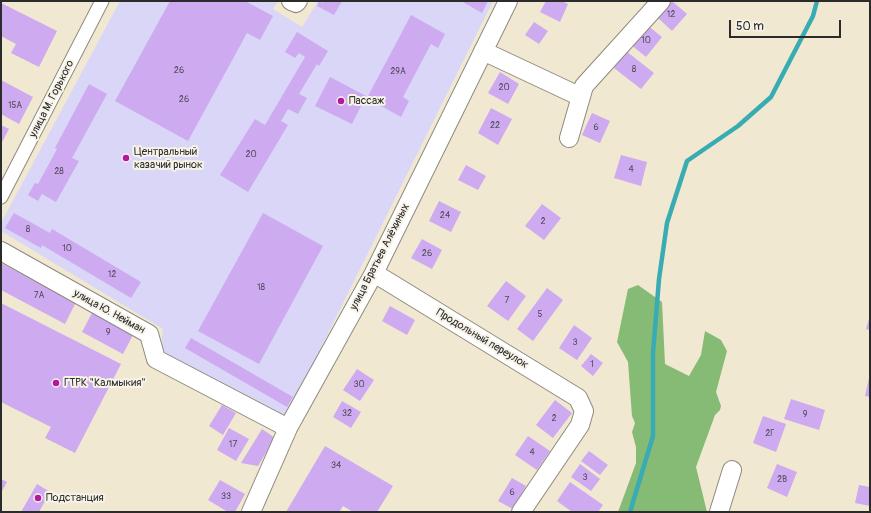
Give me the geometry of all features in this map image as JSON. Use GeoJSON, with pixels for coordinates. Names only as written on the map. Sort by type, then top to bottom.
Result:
{"type":"FeatureCollection","features":[{"type":"Feature","properties":{"kind":"street","name":"улица М. Горького"},"geometry":{"type":"LineString","coordinates":[[1,197],[102,1]]}},
{"type":"Feature","properties":{"kind":"street","name":"улица Братьев Алёхиных"},"geometry":{"type":"LineString","coordinates":[[251,512],[288,428],[374,273],[508,1]]}},
{"type":"Feature","properties":{"kind":"street"},"geometry":{"type":"LineString","coordinates":[[569,138],[584,86],[661,1]]}},
{"type":"Feature","properties":{"kind":"street"},"geometry":{"type":"LineString","coordinates":[[483,51],[580,97]]}},
{"type":"Feature","properties":{"kind":"street","name":"улица Ю. Нейман"},"geometry":{"type":"LineString","coordinates":[[1,251],[149,334],[156,359],[288,428]]}},
{"type":"Feature","properties":{"kind":"street","name":"Продольный переулок"},"geometry":{"type":"LineString","coordinates":[[374,273],[578,398],[584,411],[580,426],[521,512]]}},
{"type":"Feature","properties":{"kind":"street"},"geometry":{"type":"LineString","coordinates":[[719,512],[732,470]]}},
{"type":"Feature","properties":{"kind":"shaded area"},"geometry":{"type":"Polygon","coordinates":[[[120,1],[278,1],[273,9],[302,27],[318,1],[493,1],[286,418],[160,351],[163,329],[1,231],[1,223],[120,1]]]}},
{"type":"Feature","properties":{"kind":"green space"},"geometry":{"type":"Polygon","coordinates":[[[638,285],[662,302],[665,364],[689,376],[701,355],[705,331],[721,340],[727,351],[716,392],[721,406],[720,410],[715,415],[696,467],[707,512],[618,512],[636,463],[636,447],[632,432],[635,423],[632,416],[628,362],[617,342],[628,289],[638,285]]]}},
{"type":"Feature","properties":{"kind":"building"},"geometry":{"type":"Polygon","coordinates":[[[170,1],[245,1],[273,16],[260,40],[247,33],[188,141],[115,101],[170,1]]]}},
{"type":"Feature","properties":{"kind":"building"},"geometry":{"type":"Polygon","coordinates":[[[319,1],[323,3],[324,1],[342,1],[334,15],[317,6],[319,1]]]}},
{"type":"Feature","properties":{"kind":"building"},"geometry":{"type":"Polygon","coordinates":[[[461,1],[488,1],[482,13],[461,1]]]}},
{"type":"Feature","properties":{"kind":"building"},"geometry":{"type":"Polygon","coordinates":[[[546,1],[562,1],[568,4],[560,22],[540,12],[546,1]]]}},
{"type":"Feature","properties":{"kind":"building"},"geometry":{"type":"Polygon","coordinates":[[[669,1],[672,1],[687,14],[672,31],[656,16],[669,1]]]}},
{"type":"Feature","properties":{"kind":"building"},"geometry":{"type":"Polygon","coordinates":[[[1,3],[57,31],[39,67],[11,53],[16,44],[1,36],[1,3]]]}},
{"type":"Feature","properties":{"kind":"building"},"geometry":{"type":"Polygon","coordinates":[[[411,15],[445,34],[438,48],[431,44],[403,97],[409,101],[401,117],[367,98],[411,15]]]}},
{"type":"Feature","properties":{"kind":"building"},"geometry":{"type":"Polygon","coordinates":[[[534,22],[548,31],[539,44],[525,35],[534,22]]]}},
{"type":"Feature","properties":{"kind":"building"},"geometry":{"type":"Polygon","coordinates":[[[647,25],[662,37],[646,57],[630,44],[647,25]]]}},
{"type":"Feature","properties":{"kind":"building"},"geometry":{"type":"Polygon","coordinates":[[[297,32],[328,51],[319,66],[317,64],[299,94],[307,98],[298,114],[288,109],[281,121],[288,125],[248,192],[220,175],[255,119],[265,125],[305,57],[299,53],[295,58],[285,52],[297,32]]]}},
{"type":"Feature","properties":{"kind":"building"},"geometry":{"type":"Polygon","coordinates":[[[626,51],[654,73],[641,89],[614,68],[626,51]]]}},
{"type":"Feature","properties":{"kind":"building"},"geometry":{"type":"Polygon","coordinates":[[[500,72],[519,84],[508,104],[488,93],[500,72]]]}},
{"type":"Feature","properties":{"kind":"building","name":"Пассаж"},"geometry":{"type":"Polygon","coordinates":[[[330,77],[366,96],[352,124],[315,106],[330,77]]]}},
{"type":"Feature","properties":{"kind":"building"},"geometry":{"type":"Polygon","coordinates":[[[1,80],[33,97],[19,124],[1,114],[1,80]]]}},
{"type":"Feature","properties":{"kind":"building"},"geometry":{"type":"Polygon","coordinates":[[[89,84],[107,94],[72,158],[79,161],[56,202],[42,194],[38,201],[28,195],[35,183],[38,184],[57,149],[55,148],[89,84]]]}},
{"type":"Feature","properties":{"kind":"building"},"geometry":{"type":"Polygon","coordinates":[[[491,108],[512,119],[498,145],[478,133],[491,108]]]}},
{"type":"Feature","properties":{"kind":"building"},"geometry":{"type":"Polygon","coordinates":[[[592,113],[610,121],[600,143],[582,135],[592,113]]]}},
{"type":"Feature","properties":{"kind":"building"},"geometry":{"type":"Polygon","coordinates":[[[1,125],[9,129],[1,144],[1,125]]]}},
{"type":"Feature","properties":{"kind":"building"},"geometry":{"type":"Polygon","coordinates":[[[621,155],[647,162],[641,186],[614,178],[621,155]]]}},
{"type":"Feature","properties":{"kind":"building"},"geometry":{"type":"Polygon","coordinates":[[[466,165],[486,176],[478,190],[458,180],[466,165]]]}},
{"type":"Feature","properties":{"kind":"building"},"geometry":{"type":"Polygon","coordinates":[[[439,201],[461,212],[451,232],[429,221],[439,201]]]}},
{"type":"Feature","properties":{"kind":"building"},"geometry":{"type":"Polygon","coordinates":[[[542,204],[561,218],[544,240],[525,226],[542,204]]]}},
{"type":"Feature","properties":{"kind":"building"},"geometry":{"type":"Polygon","coordinates":[[[14,213],[50,233],[52,229],[141,282],[131,298],[42,245],[41,248],[5,228],[14,213]]]}},
{"type":"Feature","properties":{"kind":"building"},"geometry":{"type":"Polygon","coordinates":[[[263,213],[323,246],[259,364],[198,331],[263,213]]]}},
{"type":"Feature","properties":{"kind":"building"},"geometry":{"type":"Polygon","coordinates":[[[422,239],[442,250],[432,269],[411,258],[422,239]]]}},
{"type":"Feature","properties":{"kind":"building"},"geometry":{"type":"Polygon","coordinates":[[[1,263],[76,302],[65,324],[1,290],[1,263]]]}},
{"type":"Feature","properties":{"kind":"building"},"geometry":{"type":"Polygon","coordinates":[[[506,281],[526,296],[508,321],[487,306],[506,281]]]}},
{"type":"Feature","properties":{"kind":"building"},"geometry":{"type":"Polygon","coordinates":[[[547,288],[563,300],[533,341],[517,329],[547,288]]]}},
{"type":"Feature","properties":{"kind":"building","name":"ГТРК \"Калмыкия\""},"geometry":{"type":"Polygon","coordinates":[[[1,303],[121,364],[75,453],[45,438],[51,427],[1,402],[1,303]]]}},
{"type":"Feature","properties":{"kind":"building"},"geometry":{"type":"Polygon","coordinates":[[[390,306],[415,320],[407,335],[382,321],[390,306]]]}},
{"type":"Feature","properties":{"kind":"building"},"geometry":{"type":"Polygon","coordinates":[[[93,311],[134,333],[123,354],[82,332],[93,311]]]}},
{"type":"Feature","properties":{"kind":"building"},"geometry":{"type":"Polygon","coordinates":[[[870,315],[870,330],[866,329],[870,315]]]}},
{"type":"Feature","properties":{"kind":"building"},"geometry":{"type":"Polygon","coordinates":[[[574,325],[592,338],[577,360],[559,348],[574,325]]]}},
{"type":"Feature","properties":{"kind":"building"},"geometry":{"type":"Polygon","coordinates":[[[191,338],[293,397],[287,407],[185,348],[191,338]]]}},
{"type":"Feature","properties":{"kind":"building"},"geometry":{"type":"Polygon","coordinates":[[[591,354],[603,363],[593,376],[581,366],[591,354]]]}},
{"type":"Feature","properties":{"kind":"building"},"geometry":{"type":"Polygon","coordinates":[[[357,369],[374,380],[360,401],[343,390],[357,369]]]}},
{"type":"Feature","properties":{"kind":"building"},"geometry":{"type":"Polygon","coordinates":[[[870,378],[870,397],[865,396],[870,378]]]}},
{"type":"Feature","properties":{"kind":"building"},"geometry":{"type":"Polygon","coordinates":[[[791,399],[825,410],[819,430],[784,419],[791,399]]]}},
{"type":"Feature","properties":{"kind":"building"},"geometry":{"type":"Polygon","coordinates":[[[555,400],[572,413],[553,438],[536,425],[555,400]]]}},
{"type":"Feature","properties":{"kind":"building"},"geometry":{"type":"Polygon","coordinates":[[[342,401],[361,412],[351,428],[333,417],[342,401]]]}},
{"type":"Feature","properties":{"kind":"building"},"geometry":{"type":"Polygon","coordinates":[[[222,405],[236,413],[223,435],[209,426],[222,405]]]}},
{"type":"Feature","properties":{"kind":"building"},"geometry":{"type":"Polygon","coordinates":[[[763,416],[786,424],[776,452],[753,443],[763,416]]]}},
{"type":"Feature","properties":{"kind":"building"},"geometry":{"type":"Polygon","coordinates":[[[229,428],[249,439],[236,461],[217,450],[229,428]]]}},
{"type":"Feature","properties":{"kind":"building"},"geometry":{"type":"Polygon","coordinates":[[[262,429],[275,438],[258,466],[241,463],[262,429]]]}},
{"type":"Feature","properties":{"kind":"building"},"geometry":{"type":"Polygon","coordinates":[[[528,436],[550,451],[537,470],[515,455],[528,436]]]}},
{"type":"Feature","properties":{"kind":"building"},"geometry":{"type":"Polygon","coordinates":[[[325,446],[393,486],[377,512],[353,512],[343,506],[339,512],[286,512],[325,446]]]}},
{"type":"Feature","properties":{"kind":"building"},"geometry":{"type":"Polygon","coordinates":[[[589,451],[608,465],[600,475],[581,461],[589,451]]]}},
{"type":"Feature","properties":{"kind":"building"},"geometry":{"type":"Polygon","coordinates":[[[580,464],[600,479],[591,491],[571,477],[580,464]]]}},
{"type":"Feature","properties":{"kind":"building"},"geometry":{"type":"Polygon","coordinates":[[[777,464],[797,472],[787,497],[767,488],[777,464]]]}},
{"type":"Feature","properties":{"kind":"building"},"geometry":{"type":"Polygon","coordinates":[[[512,478],[526,486],[513,509],[498,501],[512,478]]]}},
{"type":"Feature","properties":{"kind":"building"},"geometry":{"type":"Polygon","coordinates":[[[1,479],[7,482],[1,493],[1,479]]]}},
{"type":"Feature","properties":{"kind":"building"},"geometry":{"type":"Polygon","coordinates":[[[220,480],[245,494],[235,512],[228,512],[208,500],[220,480]]]}},
{"type":"Feature","properties":{"kind":"building"},"geometry":{"type":"Polygon","coordinates":[[[570,482],[603,505],[598,512],[572,512],[557,501],[570,482]]]}},
{"type":"Feature","properties":{"kind":"building","name":"Подстанция"},"geometry":{"type":"Polygon","coordinates":[[[37,484],[50,492],[39,512],[21,512],[37,484]]]}},
{"type":"Feature","properties":{"kind":"building"},"geometry":{"type":"Polygon","coordinates":[[[859,485],[870,487],[870,506],[855,503],[859,485]]]}},
{"type":"Feature","properties":{"kind":"waterway"},"geometry":{"type":"LineString","coordinates":[[630,512],[653,436],[653,353],[659,279],[667,223],[687,161],[738,126],[771,97],[813,16],[817,1]]}},
{"type":"Feature","properties":{"kind":"place","name":"Пассаж"},"geometry":{"type":"Point","coordinates":[341,101]}},
{"type":"Feature","properties":{"kind":"place","name":"Центральный казачий рынок"},"geometry":{"type":"Point","coordinates":[126,158]}},
{"type":"Feature","properties":{"kind":"place","name":"ГТРК \"Калмыкия\""},"geometry":{"type":"Point","coordinates":[56,383]}},
{"type":"Feature","properties":{"kind":"place","name":"Подстанция"},"geometry":{"type":"Point","coordinates":[38,498]}}]}
